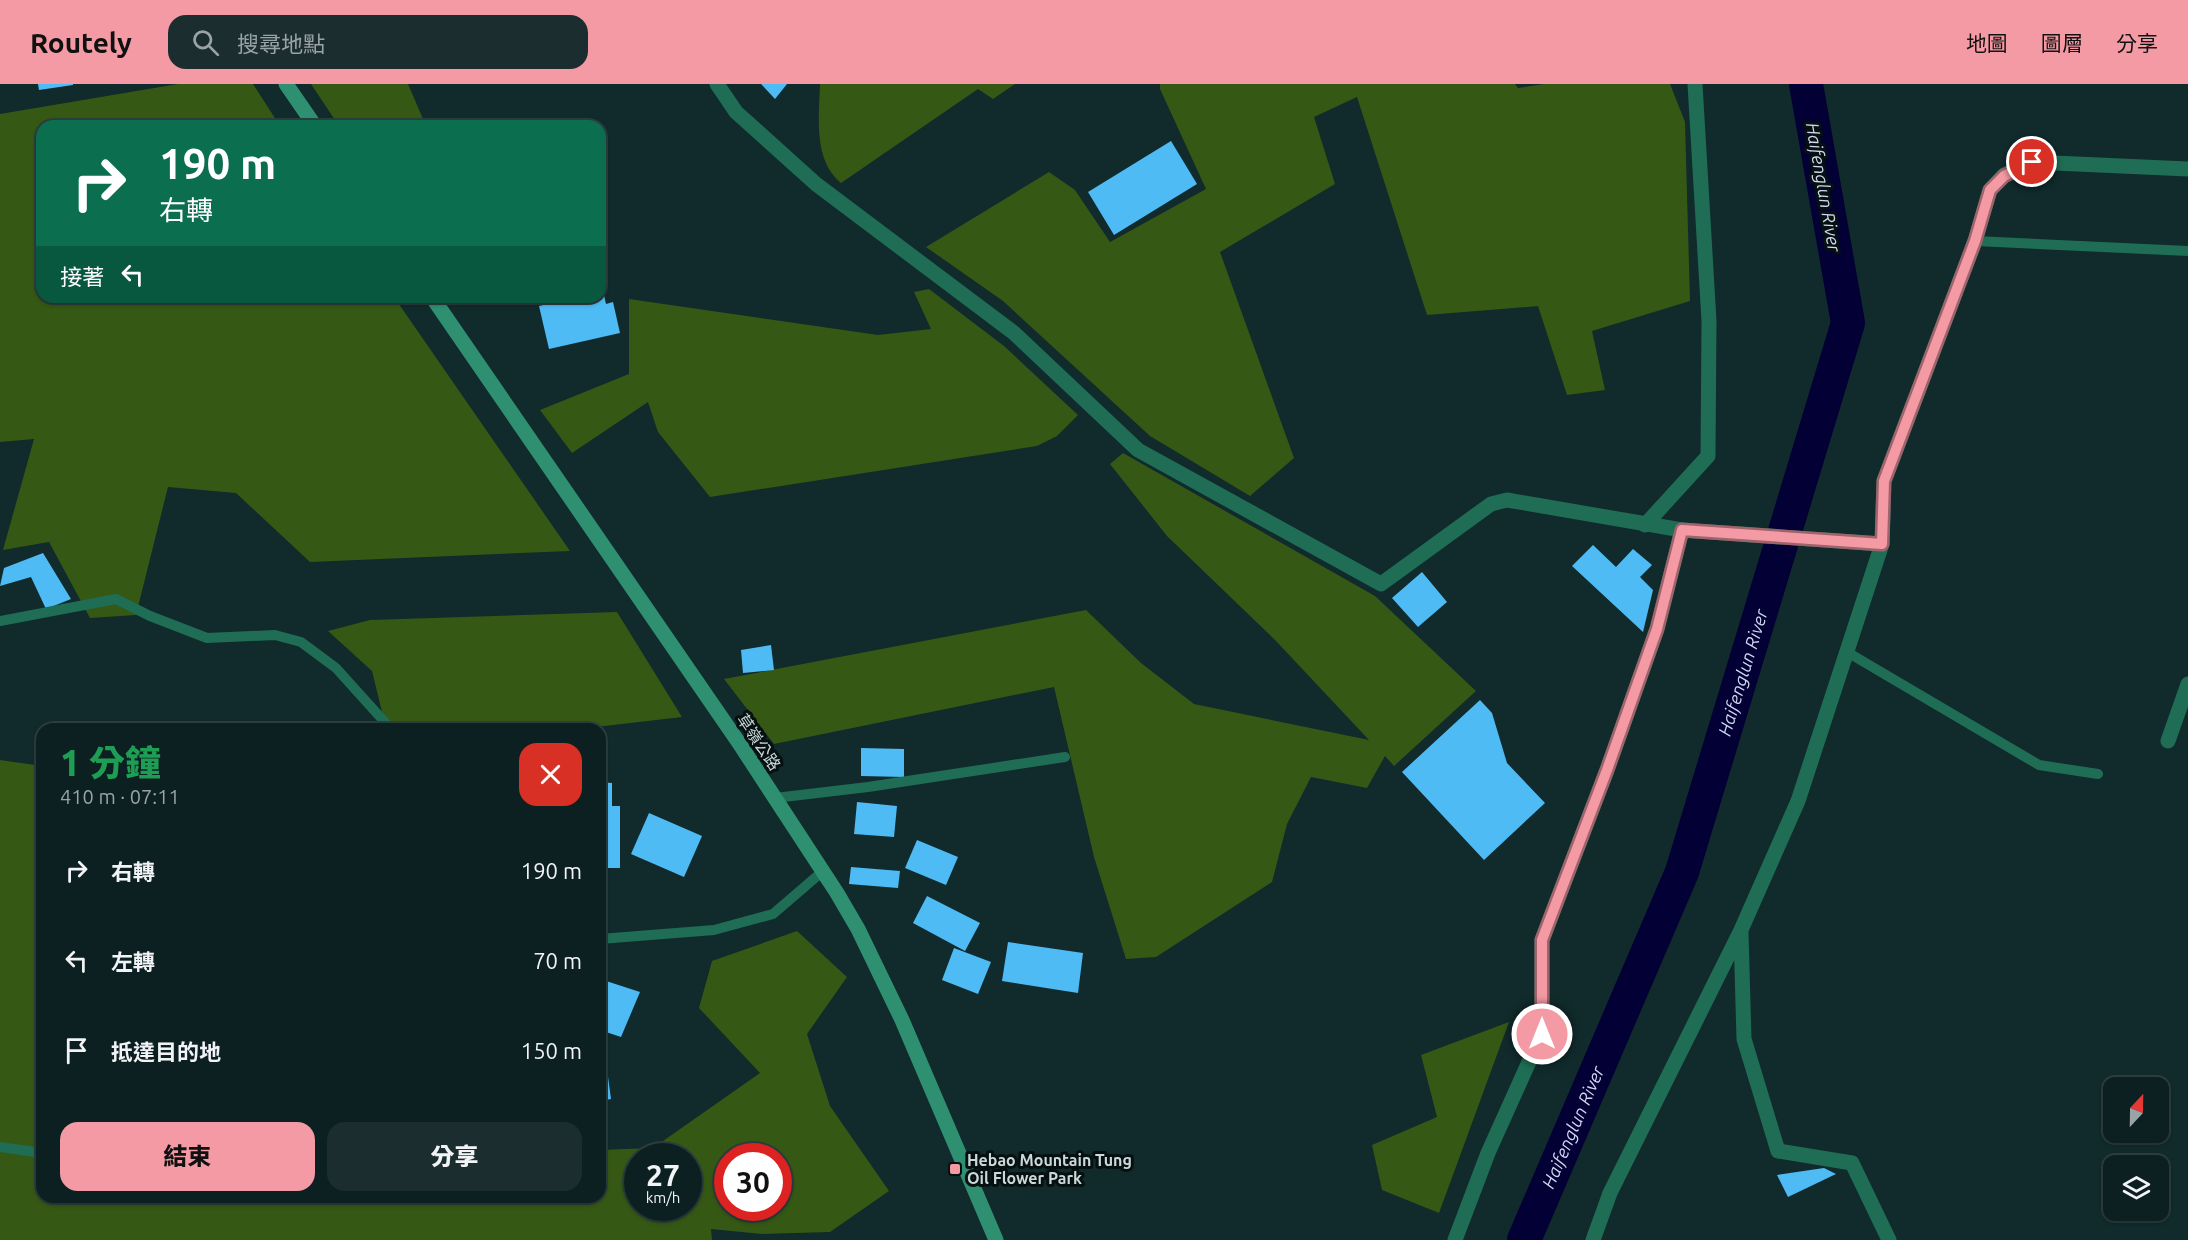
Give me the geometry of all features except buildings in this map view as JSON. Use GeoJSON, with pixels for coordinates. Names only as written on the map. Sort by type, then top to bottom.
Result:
{"type":"FeatureCollection","features":[{"type":"Feature","properties":{"kind":"main road"},"geometry":{"type":"LineString","coordinates":[[286,84],[311,120]]}},
{"type":"Feature","properties":{"kind":"main road","name":"草嶺公路"},"geometry":{"type":"LineString","coordinates":[[436,303],[775,798],[858,929],[902,1020],[996,1240]]}},
{"type":"Feature","properties":{"kind":"street"},"geometry":{"type":"LineString","coordinates":[[717,84],[736,112],[816,184],[1014,333],[1138,450],[1381,584],[1390,580],[1491,504],[1507,500],[1682,530],[1882,544]]}},
{"type":"Feature","properties":{"kind":"street"},"geometry":{"type":"LineString","coordinates":[[1645,525],[1708,456],[1709,321],[1695,84]]}},
{"type":"Feature","properties":{"kind":"street"},"geometry":{"type":"LineString","coordinates":[[1593,1240],[1610,1193],[1741,930],[1798,801],[1882,544],[1884,481],[1975,241],[1990,190],[2004,176],[2021,165],[2032,162],[2188,169]]}},
{"type":"Feature","properties":{"kind":"street"},"geometry":{"type":"LineString","coordinates":[[1455,1240],[1488,1154],[1542,1034],[1542,940],[1607,770],[1657,629],[1682,530]]}},
{"type":"Feature","properties":{"kind":"street"},"geometry":{"type":"LineString","coordinates":[[2168,741],[2188,684]]}},
{"type":"Feature","properties":{"kind":"street"},"geometry":{"type":"LineString","coordinates":[[1741,930],[1744,1039],[1778,1151],[1852,1163],[1889,1240]]}},
{"type":"Feature","properties":{"kind":"lane"},"geometry":{"type":"LineString","coordinates":[[1975,241],[2188,251]]}},
{"type":"Feature","properties":{"kind":"lane"},"geometry":{"type":"LineString","coordinates":[[0,621],[116,599],[150,616],[207,638],[275,635],[301,642],[336,668],[386,723]]}},
{"type":"Feature","properties":{"kind":"lane"},"geometry":{"type":"LineString","coordinates":[[1847,652],[2038,765],[2098,774]]}},
{"type":"Feature","properties":{"kind":"lane"},"geometry":{"type":"LineString","coordinates":[[775,798],[868,787],[1065,757]]}},
{"type":"Feature","properties":{"kind":"lane"},"geometry":{"type":"LineString","coordinates":[[606,939],[714,930],[773,914],[823,871]]}},
{"type":"Feature","properties":{"kind":"lane"},"geometry":{"type":"LineString","coordinates":[[0,1147],[36,1152]]}},
{"type":"Feature","properties":{"kind":"green space"},"geometry":{"type":"Polygon","coordinates":[[[178,84],[253,84],[276,120],[36,120],[36,303],[398,303],[570,551],[310,562],[236,493],[168,487],[136,615],[90,618],[49,542],[3,550],[34,439],[0,442],[0,114],[178,84]]]}},
{"type":"Feature","properties":{"kind":"green space"},"geometry":{"type":"Polygon","coordinates":[[[311,84],[408,84],[423,120],[335,120],[311,84]]]}},
{"type":"Feature","properties":{"kind":"green space"},"geometry":{"type":"Polygon","coordinates":[[[820,84],[1015,84],[993,99],[978,89],[841,183],[832,173],[822,150],[819,124],[820,84]]]}},
{"type":"Feature","properties":{"kind":"green space"},"geometry":{"type":"Polygon","coordinates":[[[1160,84],[1515,84],[1518,88],[1544,84],[1670,84],[1685,122],[1690,301],[1592,331],[1605,390],[1567,395],[1538,306],[1427,315],[1357,97],[1314,117],[1335,184],[1220,252],[1294,458],[1250,496],[1150,436],[1003,301],[926,247],[1049,172],[1075,190],[1110,242],[1206,189],[1160,89],[1160,84]]]}},
{"type":"Feature","properties":{"kind":"green space"},"geometry":{"type":"Polygon","coordinates":[[[929,289],[1004,346],[1078,415],[1057,436],[1037,446],[710,497],[658,432],[648,402],[572,453],[540,410],[629,374],[629,299],[878,335],[931,329],[914,292],[929,289]]]}},
{"type":"Feature","properties":{"kind":"green space"},"geometry":{"type":"Polygon","coordinates":[[[1123,453],[1375,596],[1476,691],[1394,766],[1385,756],[1367,788],[1311,777],[1287,824],[1272,882],[1156,957],[1126,959],[1094,857],[1054,687],[774,744],[724,679],[1086,610],[1141,663],[1194,704],[1369,740],[1275,640],[1167,536],[1110,464],[1123,453]]]}},
{"type":"Feature","properties":{"kind":"green space"},"geometry":{"type":"Polygon","coordinates":[[[617,612],[682,717],[606,726],[606,723],[386,723],[372,671],[328,631],[370,620],[617,612]]]}},
{"type":"Feature","properties":{"kind":"green space"},"geometry":{"type":"Polygon","coordinates":[[[0,760],[36,765],[36,1203],[606,1203],[606,1150],[624,1149],[624,1221],[702,1221],[702,1143],[660,1143],[760,1073],[699,1008],[712,961],[797,931],[847,977],[807,1034],[830,1106],[889,1191],[830,1232],[762,1234],[711,1229],[712,1240],[0,1240],[0,760]]]}},
{"type":"Feature","properties":{"kind":"green space"},"geometry":{"type":"Polygon","coordinates":[[[1509,1022],[1439,1213],[1382,1190],[1372,1145],[1437,1117],[1421,1055],[1509,1022]]]}},
{"type":"Feature","properties":{"kind":"waterway","name":"Haifenglun River"},"geometry":{"type":"LineString","coordinates":[[1524,1240],[1682,872],[1848,323],[1806,84]]}},
{"type":"Feature","properties":{"kind":"place","name":"Hebao Mountain Tung Oil Flower Park"},"geometry":{"type":"Point","coordinates":[955,1169]}},
{"type":"Feature","properties":{"kind":"route"},"geometry":{"type":"LineString","coordinates":[[1542,1034],[1542,940],[1607,770],[1657,629],[1682,530],[1882,544],[1884,481],[1975,241],[1990,190],[2004,176],[2021,165],[2032,162]]}}]}
